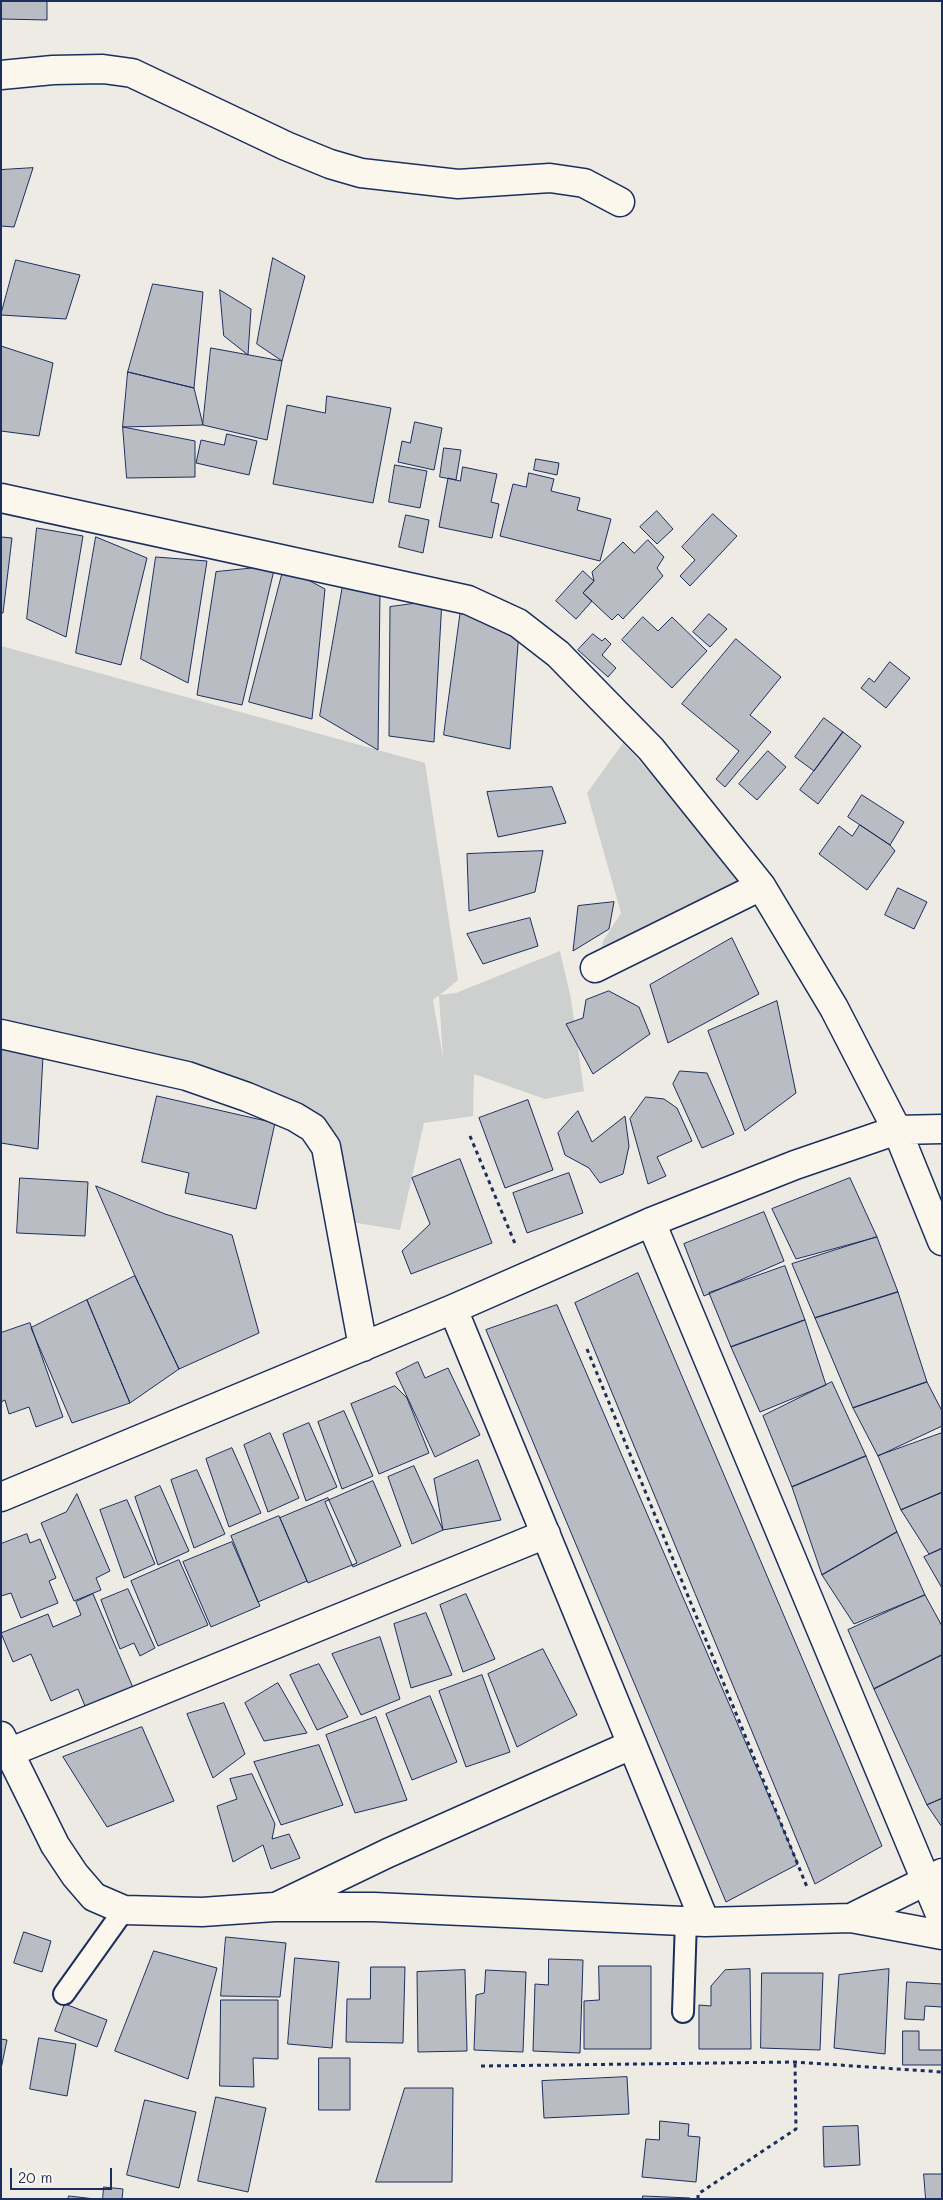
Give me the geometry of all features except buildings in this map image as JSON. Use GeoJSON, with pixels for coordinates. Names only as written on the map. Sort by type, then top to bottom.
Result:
{"type":"FeatureCollection","features":[{"type":"Feature","properties":{"kind":"street"},"geometry":{"type":"LineString","coordinates":[[1,75],[53,70],[103,69],[132,73],[286,146],[330,164],[361,173],[458,184],[550,178],[584,183],[620,202]]}},
{"type":"Feature","properties":{"kind":"street"},"geometry":{"type":"LineString","coordinates":[[1,498],[468,600],[518,623],[558,654],[651,750],[761,886],[834,1008],[897,1130],[942,1241]]}},
{"type":"Feature","properties":{"kind":"street"},"geometry":{"type":"LineString","coordinates":[[596,968],[761,886]]}},
{"type":"Feature","properties":{"kind":"street"},"geometry":{"type":"LineString","coordinates":[[1,1034],[187,1076],[247,1096],[295,1117],[313,1128],[326,1147],[363,1347]]}},
{"type":"Feature","properties":{"kind":"street"},"geometry":{"type":"LineString","coordinates":[[1,1497],[453,1309],[651,1222],[794,1165],[897,1130],[942,1128]]}},
{"type":"Feature","properties":{"kind":"street"},"geometry":{"type":"LineString","coordinates":[[651,1222],[934,1876],[942,1920]]}},
{"type":"Feature","properties":{"kind":"street"},"geometry":{"type":"LineString","coordinates":[[453,1309],[632,1745],[695,1921]]}},
{"type":"Feature","properties":{"kind":"street"},"geometry":{"type":"LineString","coordinates":[[546,1534],[5,1745],[55,1845],[75,1875],[94,1898],[124,1910],[202,1912],[274,1907],[374,1907],[695,1921],[851,1918],[942,1935]]}},
{"type":"Feature","properties":{"kind":"street"},"geometry":{"type":"LineString","coordinates":[[274,1907],[397,1849],[632,1745]]}},
{"type":"Feature","properties":{"kind":"street"},"geometry":{"type":"LineString","coordinates":[[851,1918],[934,1876]]}},
{"type":"Feature","properties":{"kind":"lane"},"geometry":{"type":"LineString","coordinates":[[64,1994],[124,1910]]}},
{"type":"Feature","properties":{"kind":"lane"},"geometry":{"type":"LineString","coordinates":[[683,2012],[695,1921]]}},
{"type":"Feature","properties":{"kind":"path"},"geometry":{"type":"LineString","coordinates":[[470,1136],[529,1276]]}},
{"type":"Feature","properties":{"kind":"path"},"geometry":{"type":"LineString","coordinates":[[587,1349],[821,1920]]}},
{"type":"Feature","properties":{"kind":"path"},"geometry":{"type":"LineString","coordinates":[[698,2199],[698,2194],[796,2129],[795,2062]]}},
{"type":"Feature","properties":{"kind":"path"},"geometry":{"type":"LineString","coordinates":[[481,2066],[795,2062],[942,2072]]}},
{"type":"Feature","properties":{"kind":"shaded area"},"geometry":{"type":"Polygon","coordinates":[[[1,646],[425,763],[458,980],[440,995],[456,993],[560,951],[571,999],[584,1091],[545,1099],[474,1074],[473,1116],[424,1123],[400,1230],[351,1222],[314,1112],[199,1068],[1,1028],[1,646]],[[439,996],[433,1000],[443,1058],[439,996]]]}},
{"type":"Feature","properties":{"kind":"shaded area"},"geometry":{"type":"Polygon","coordinates":[[[623,743],[747,879],[601,953],[603,941],[621,913],[587,793],[623,743]]]}}]}
